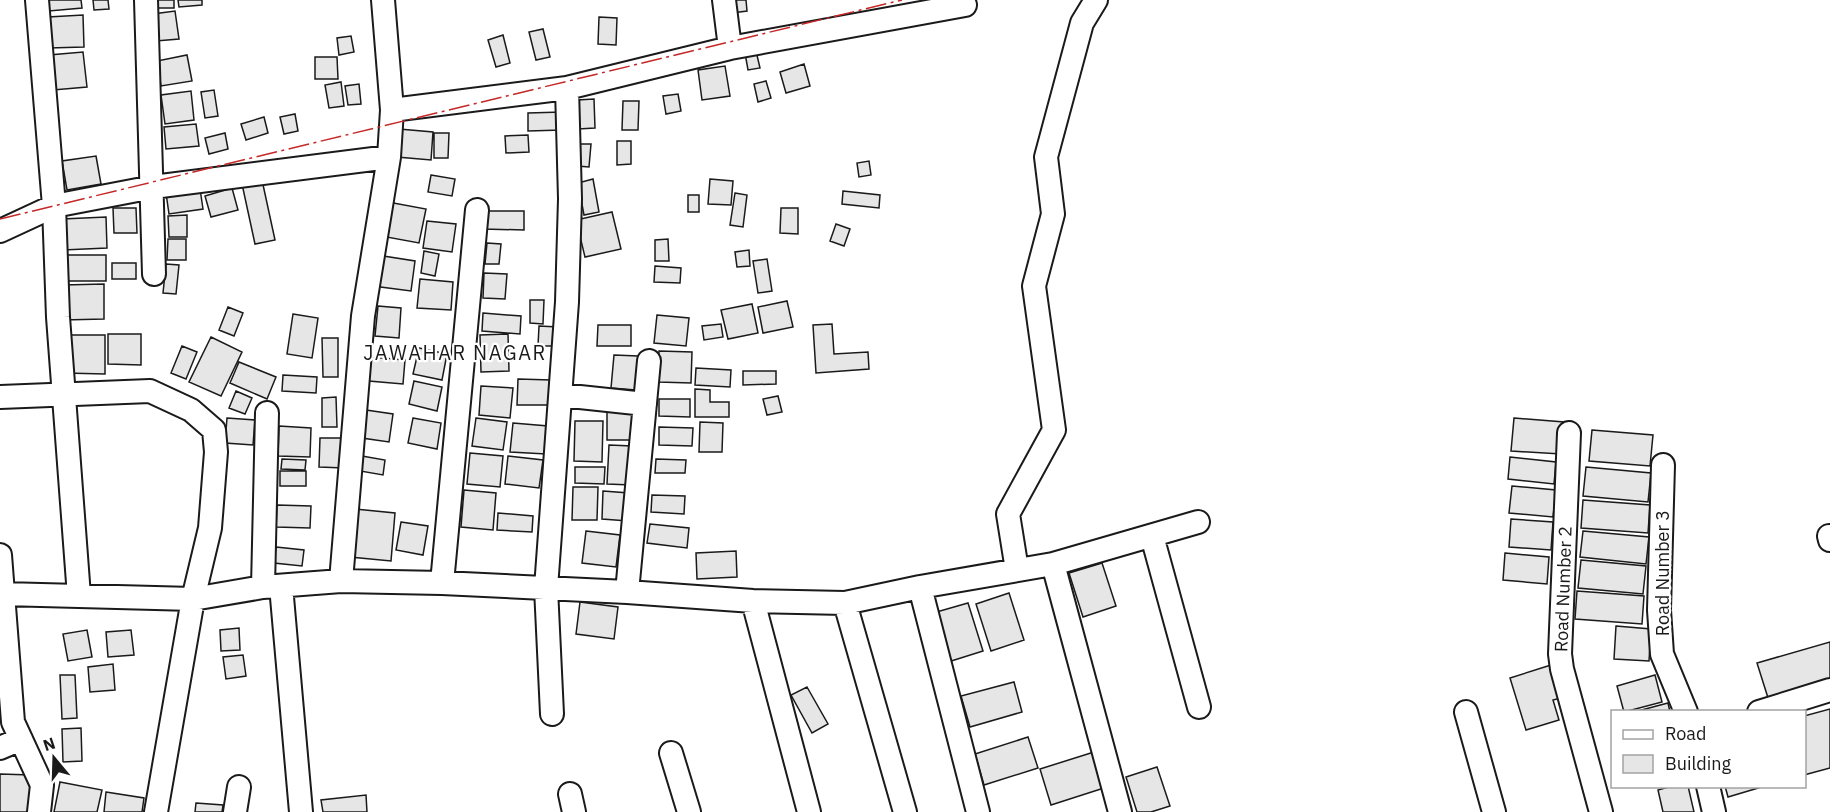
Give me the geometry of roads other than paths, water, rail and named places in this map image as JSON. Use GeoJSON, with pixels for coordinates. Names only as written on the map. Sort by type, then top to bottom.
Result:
{"type":"FeatureCollection","features":[{"type":"Feature","properties":{"kind":"street"},"geometry":{"type":"LineString","coordinates":[[37,0],[54,206],[64,394],[79,596]]}},
{"type":"Feature","properties":{"kind":"street"},"geometry":{"type":"LineString","coordinates":[[146,0],[154,274]]}},
{"type":"Feature","properties":{"kind":"street"},"geometry":{"type":"LineString","coordinates":[[724,0],[730,48]]}},
{"type":"Feature","properties":{"kind":"street"},"geometry":{"type":"LineString","coordinates":[[1017,570],[1008,514],[1054,430],[1034,286],[1053,214],[1046,157],[1082,23],[1095,0]]}},
{"type":"Feature","properties":{"kind":"street"},"geometry":{"type":"LineString","coordinates":[[341,581],[363,316],[389,157],[392,110],[389,2]]}},
{"type":"Feature","properties":{"kind":"street"},"geometry":{"type":"LineString","coordinates":[[392,110],[567,88],[730,48],[964,5]]}},
{"type":"Feature","properties":{"kind":"street"},"geometry":{"type":"LineString","coordinates":[[552,714],[546,588],[567,302],[570,210],[567,88]]}},
{"type":"Feature","properties":{"kind":"street"},"geometry":{"type":"LineString","coordinates":[[0,231],[54,206],[153,188],[389,157]]}},
{"type":"Feature","properties":{"kind":"street"},"geometry":{"type":"LineString","coordinates":[[442,583],[477,210]]}},
{"type":"Feature","properties":{"kind":"street"},"geometry":{"type":"LineString","coordinates":[[627,592],[649,361]]}},
{"type":"Feature","properties":{"kind":"street"},"geometry":{"type":"LineString","coordinates":[[0,397],[150,391],[191,410],[214,430],[216,452],[210,528],[193,599],[156,812]]}},
{"type":"Feature","properties":{"kind":"street"},"geometry":{"type":"LineString","coordinates":[[561,395],[645,404]]}},
{"type":"Feature","properties":{"kind":"street"},"geometry":{"type":"LineString","coordinates":[[267,413],[272,587],[301,812]]}},
{"type":"Feature","properties":{"kind":"street","name":"Road Number 2"},"geometry":{"type":"LineString","coordinates":[[1569,433],[1560,654],[1562,669],[1601,812]]}},
{"type":"Feature","properties":{"kind":"street","name":"Road Number 3"},"geometry":{"type":"LineString","coordinates":[[1663,465],[1659,610],[1662,654],[1686,710]]}},
{"type":"Feature","properties":{"kind":"street"},"geometry":{"type":"LineString","coordinates":[[3,594],[193,599],[272,587],[341,581],[442,583],[753,601],[845,603],[920,587],[1053,564],[1198,522]]}},
{"type":"Feature","properties":{"kind":"street"},"geometry":{"type":"LineString","coordinates":[[1152,536],[1199,707]]}},
{"type":"Feature","properties":{"kind":"street"},"geometry":{"type":"LineString","coordinates":[[0,555],[4,666],[13,722],[42,785],[39,812]]}},
{"type":"Feature","properties":{"kind":"street"},"geometry":{"type":"LineString","coordinates":[[1053,564],[1120,812]]}},
{"type":"Feature","properties":{"kind":"street"},"geometry":{"type":"LineString","coordinates":[[920,587],[978,812]]}},
{"type":"Feature","properties":{"kind":"street"},"geometry":{"type":"LineString","coordinates":[[753,601],[809,812]]}},
{"type":"Feature","properties":{"kind":"street"},"geometry":{"type":"LineString","coordinates":[[845,603],[905,812]]}},
{"type":"Feature","properties":{"kind":"street"},"geometry":{"type":"LineString","coordinates":[[1762,710],[1830,690]]}},
{"type":"Feature","properties":{"kind":"street"},"geometry":{"type":"LineString","coordinates":[[1466,712],[1492,812]]}},
{"type":"Feature","properties":{"kind":"street"},"geometry":{"type":"LineString","coordinates":[[0,748],[21,739]]}},
{"type":"Feature","properties":{"kind":"street"},"geometry":{"type":"LineString","coordinates":[[671,753],[689,812]]}},
{"type":"Feature","properties":{"kind":"street"},"geometry":{"type":"LineString","coordinates":[[234,812],[239,787]]}},
{"type":"Feature","properties":{"kind":"street"},"geometry":{"type":"LineString","coordinates":[[1708,788],[1714,812]]}},
{"type":"Feature","properties":{"kind":"district","name":"JAWAHAR NAGAR"},"geometry":{"type":"Point","coordinates":[455,352]}}]}
